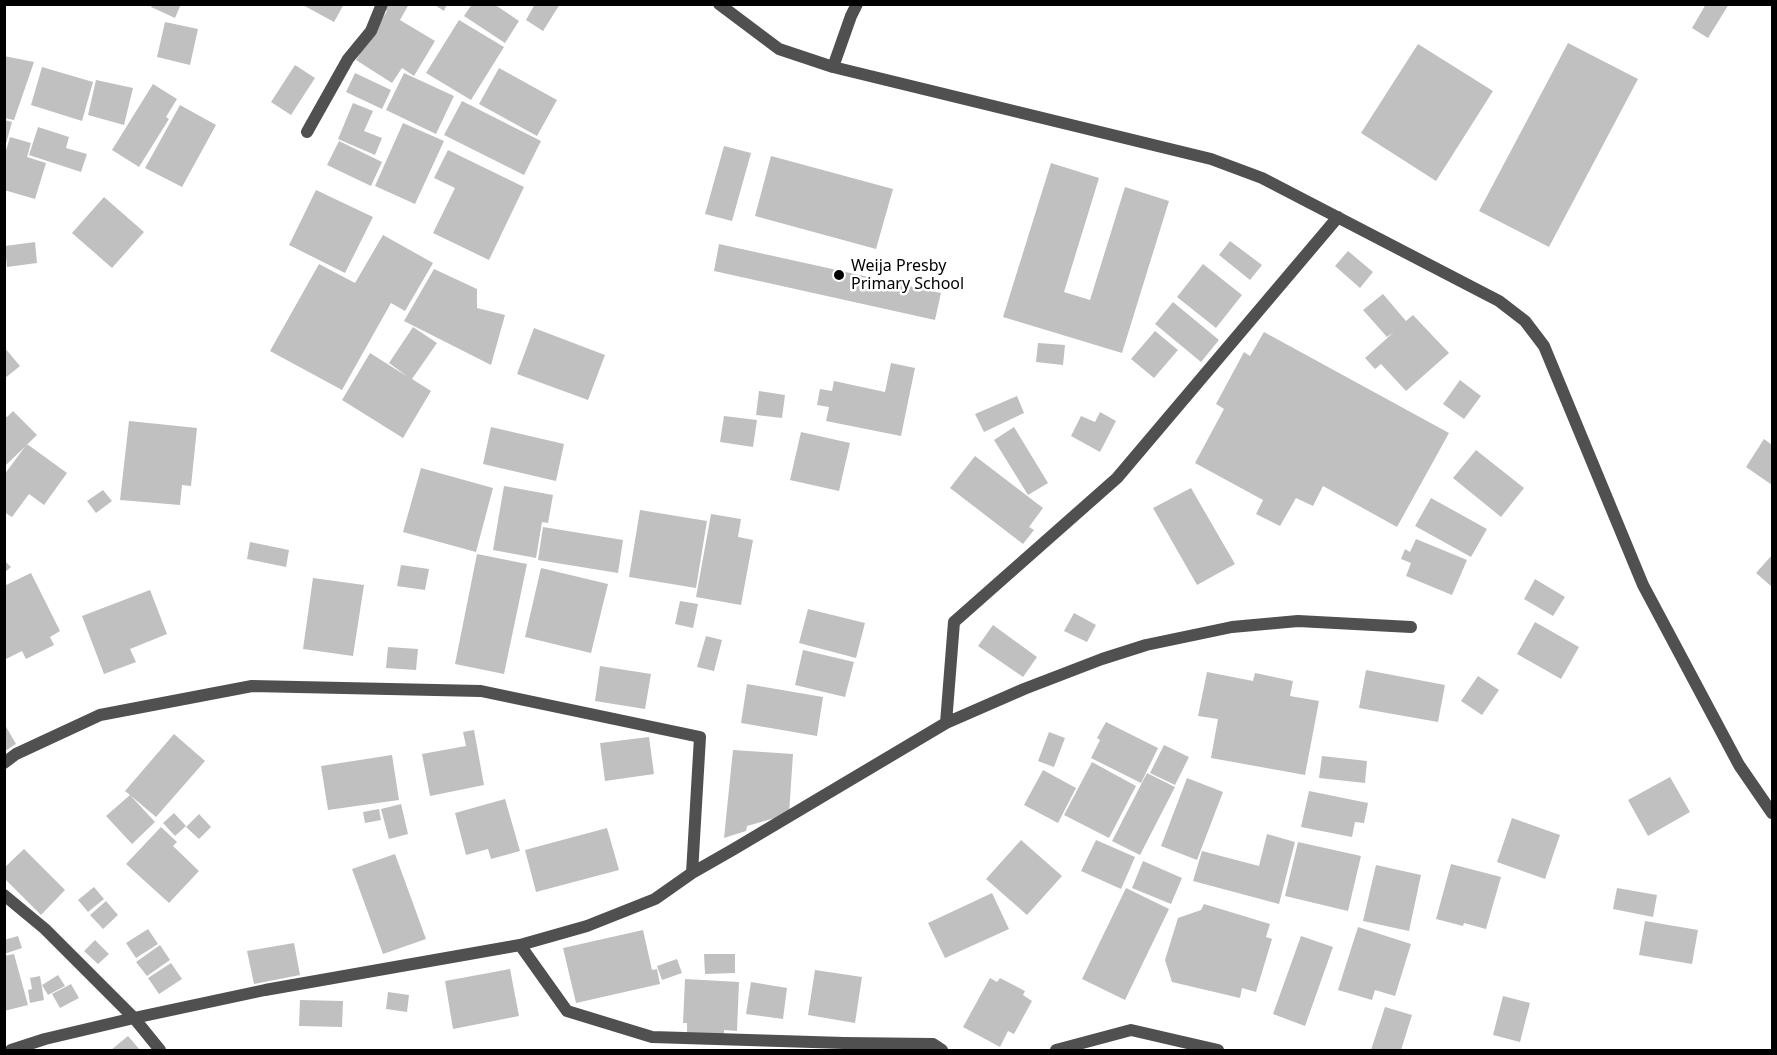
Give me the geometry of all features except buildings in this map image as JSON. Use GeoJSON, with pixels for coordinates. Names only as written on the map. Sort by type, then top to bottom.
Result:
{"type":"FeatureCollection","features":[{"type":"Feature","properties":{"kind":"street"},"geometry":{"type":"LineString","coordinates":[[307,132],[348,59],[371,31],[382,4]]}},
{"type":"Feature","properties":{"kind":"street"},"geometry":{"type":"LineString","coordinates":[[718,4],[779,49],[833,67],[1211,159],[1262,178],[1499,301],[1525,321],[1544,346],[1643,585],[1739,765],[1773,813]]}},
{"type":"Feature","properties":{"kind":"street"},"geometry":{"type":"LineString","coordinates":[[833,67],[857,4]]}},
{"type":"Feature","properties":{"kind":"street"},"geometry":{"type":"LineString","coordinates":[[946,723],[954,622],[1117,478],[1338,217]]}},
{"type":"Feature","properties":{"kind":"street"},"geometry":{"type":"LineString","coordinates":[[11,1050],[45,1039],[134,1018],[265,990],[520,945],[587,926],[655,899],[692,873],[946,723],[1024,689],[1146,645],[1232,627],[1298,621],[1411,627]]}},
{"type":"Feature","properties":{"kind":"street"},"geometry":{"type":"LineString","coordinates":[[4,763],[16,754],[100,715],[252,686],[481,691],[700,737],[692,873]]}},
{"type":"Feature","properties":{"kind":"street"},"geometry":{"type":"LineString","coordinates":[[4,895],[45,929],[134,1018],[160,1050]]}},
{"type":"Feature","properties":{"kind":"street"},"geometry":{"type":"LineString","coordinates":[[520,945],[567,1011],[652,1036],[933,1044],[942,1050]]}},
{"type":"Feature","properties":{"kind":"street"},"geometry":{"type":"LineString","coordinates":[[1056,1050],[1131,1030],[1218,1050]]}},
{"type":"Feature","properties":{"kind":"place","name":"Weija Presby Primary School"},"geometry":{"type":"Point","coordinates":[839,275]}}]}
